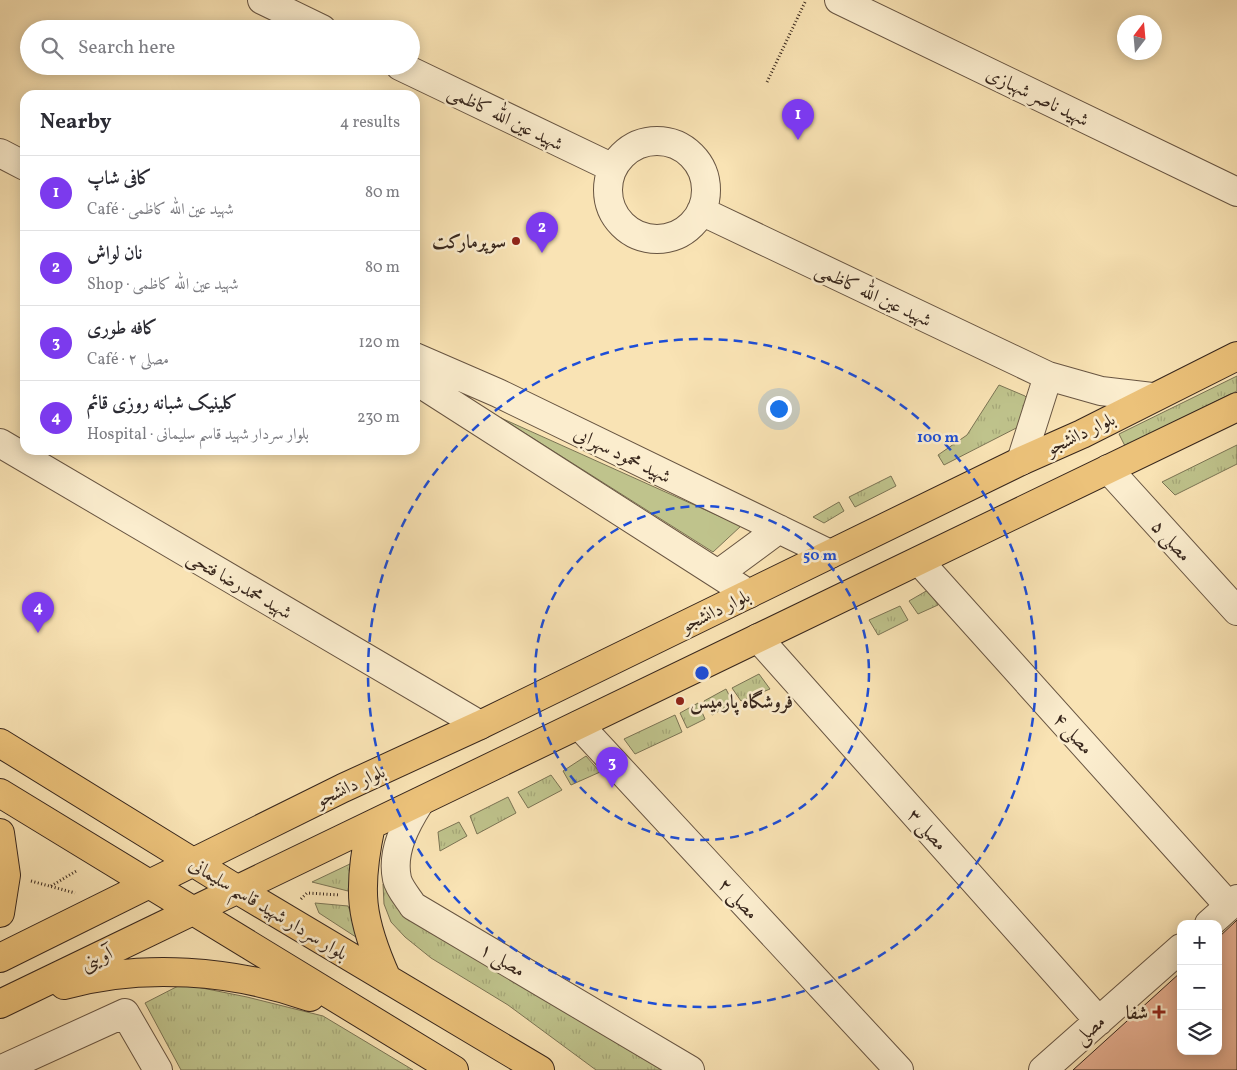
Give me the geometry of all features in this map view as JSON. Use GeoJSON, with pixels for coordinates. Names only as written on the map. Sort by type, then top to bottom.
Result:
{"type":"FeatureCollection","features":[{"type":"Feature","properties":{"kind":"main road","name":"بلوار دانشجو"},"geometry":{"type":"LineString","coordinates":[[147,884],[342,788],[480,725],[1021,461],[1082,434],[1152,397],[1237,356]]}},
{"type":"Feature","properties":{"kind":"main road"},"geometry":{"type":"LineString","coordinates":[[238,890],[1237,407]]}},
{"type":"Feature","properties":{"kind":"main road"},"geometry":{"type":"LineString","coordinates":[[1082,434],[1108,469]]}},
{"type":"Feature","properties":{"kind":"main road","name":"بلوار سردار شهید قاسم سلیمانی"},"geometry":{"type":"LineString","coordinates":[[0,743],[238,890],[540,1070]]}},
{"type":"Feature","properties":{"kind":"main road"},"geometry":{"type":"LineString","coordinates":[[0,793],[454,1070]]}},
{"type":"Feature","properties":{"kind":"main road"},"geometry":{"type":"LineString","coordinates":[[371,825],[363,864],[363,904],[371,943],[387,979]]}},
{"type":"Feature","properties":{"kind":"main road"},"geometry":{"type":"LineString","coordinates":[[0,833],[6,875],[0,913]]}},
{"type":"Feature","properties":{"kind":"main road"},"geometry":{"type":"LineString","coordinates":[[0,958],[147,884]]}},
{"type":"Feature","properties":{"kind":"main road","name":"آوینی"},"geometry":{"type":"LineString","coordinates":[[1,1003],[238,890]]}},
{"type":"Feature","properties":{"kind":"main road"},"geometry":{"type":"LineString","coordinates":[[1,1003],[91,978],[182,972],[274,984],[361,1014]]}},
{"type":"Feature","properties":{"kind":"street"},"geometry":{"type":"LineString","coordinates":[[262,0],[303,20]]}},
{"type":"Feature","properties":{"kind":"street","name":"شهید ناصر شهبازی"},"geometry":{"type":"LineString","coordinates":[[839,0],[1237,192]]}},
{"type":"Feature","properties":{"kind":"street","name":"شهید عین الله کاظمی"},"geometry":{"type":"LineString","coordinates":[[419,75],[613,168]]}},
{"type":"Feature","properties":{"kind":"street"},"geometry":{"type":"LineString","coordinates":[[666,142],[678,146],[697,162],[703,174],[706,186],[701,211],[694,222],[673,236],[648,238],[635,234],[616,217],[610,206],[608,193],[613,168],[619,158],[629,149],[640,144],[666,142]]}},
{"type":"Feature","properties":{"kind":"street"},"geometry":{"type":"LineString","coordinates":[[0,153],[20,163]]}},
{"type":"Feature","properties":{"kind":"street","name":"شهید عین الله کاظمی"},"geometry":{"type":"LineString","coordinates":[[701,211],[1048,376],[1100,391],[1152,397]]}},
{"type":"Feature","properties":{"kind":"street","name":"شهید محمود سهرابی"},"geometry":{"type":"LineString","coordinates":[[420,359],[498,393],[830,554]]}},
{"type":"Feature","properties":{"kind":"street"},"geometry":{"type":"LineString","coordinates":[[1021,461],[1048,376]]}},
{"type":"Feature","properties":{"kind":"street"},"geometry":{"type":"LineString","coordinates":[[420,383],[749,594]]}},
{"type":"Feature","properties":{"kind":"street"},"geometry":{"type":"LineString","coordinates":[[480,423],[476,413],[479,403],[487,395],[498,393]]}},
{"type":"Feature","properties":{"kind":"street","name":"شهید محمدرضا فتحی"},"geometry":{"type":"LineString","coordinates":[[0,443],[20,455]]}},
{"type":"Feature","properties":{"kind":"street","name":"شهید محمدرضا فتحی"},"geometry":{"type":"LineString","coordinates":[[20,455],[480,725]]}},
{"type":"Feature","properties":{"kind":"street","name":"مصلی ۵"},"geometry":{"type":"LineString","coordinates":[[1108,469],[1237,611]]}},
{"type":"Feature","properties":{"kind":"street"},"geometry":{"type":"LineString","coordinates":[[718,574],[778,529]]}},
{"type":"Feature","properties":{"kind":"street","name":"مصلی ۴"},"geometry":{"type":"LineString","coordinates":[[918,561],[1233,903]]}},
{"type":"Feature","properties":{"kind":"street","name":"مصلی ۳"},"geometry":{"type":"LineString","coordinates":[[758,638],[1099,1021]]}},
{"type":"Feature","properties":{"kind":"street","name":"مصلی ۲"},"geometry":{"type":"LineString","coordinates":[[579,725],[899,1070]]}},
{"type":"Feature","properties":{"kind":"street","name":"مصلی ۱"},"geometry":{"type":"LineString","coordinates":[[420,802],[404,828],[398,853],[398,880],[413,906],[690,1070]]}},
{"type":"Feature","properties":{"kind":"street"},"geometry":{"type":"LineString","coordinates":[[1214,920],[1233,903]]}},
{"type":"Feature","properties":{"kind":"street","name":"مصلی"},"geometry":{"type":"LineString","coordinates":[[1043,1070],[1177,952]]}},
{"type":"Feature","properties":{"kind":"street"},"geometry":{"type":"LineString","coordinates":[[0,1070],[125,1013],[158,1070]]}},
{"type":"Feature","properties":{"kind":"path"},"geometry":{"type":"LineString","coordinates":[[767,82],[806,0]]}},
{"type":"Feature","properties":{"kind":"green space"},"geometry":{"type":"Polygon","coordinates":[[[1237,376],[1237,391],[1125,446],[1119,434],[1237,376]]]}},
{"type":"Feature","properties":{"kind":"green space"},"geometry":{"type":"Polygon","coordinates":[[[999,385],[1025,396],[1034,405],[1028,422],[944,465],[938,455],[967,435],[999,385]]]}},
{"type":"Feature","properties":{"kind":"green space"},"geometry":{"type":"Polygon","coordinates":[[[501,418],[741,526],[713,552],[501,418]]]}},
{"type":"Feature","properties":{"kind":"green space"},"geometry":{"type":"Polygon","coordinates":[[[1237,445],[1237,464],[1175,495],[1162,482],[1237,445]]]}},
{"type":"Feature","properties":{"kind":"green space"},"geometry":{"type":"Polygon","coordinates":[[[891,476],[896,486],[855,507],[849,497],[891,476]]]}},
{"type":"Feature","properties":{"kind":"green space"},"geometry":{"type":"Polygon","coordinates":[[[839,502],[844,511],[824,523],[813,517],[839,502]]]}},
{"type":"Feature","properties":{"kind":"green space"},"geometry":{"type":"Polygon","coordinates":[[[928,590],[938,605],[918,614],[909,601],[928,590]]]}},
{"type":"Feature","properties":{"kind":"green space"},"geometry":{"type":"Polygon","coordinates":[[[900,606],[908,620],[878,635],[869,620],[900,606]]]}},
{"type":"Feature","properties":{"kind":"green space"},"geometry":{"type":"Polygon","coordinates":[[[759,674],[770,689],[741,701],[732,688],[759,674]]]}},
{"type":"Feature","properties":{"kind":"green space"},"geometry":{"type":"Polygon","coordinates":[[[726,689],[733,703],[712,715],[704,701],[726,689]]]}},
{"type":"Feature","properties":{"kind":"green space"},"geometry":{"type":"Polygon","coordinates":[[[698,703],[705,719],[687,728],[680,713],[698,703]]]}},
{"type":"Feature","properties":{"kind":"green space"},"geometry":{"type":"Polygon","coordinates":[[[675,715],[682,732],[635,754],[624,739],[675,715]]]}},
{"type":"Feature","properties":{"kind":"green space"},"geometry":{"type":"Polygon","coordinates":[[[586,756],[600,772],[571,785],[563,771],[586,756]]]}},
{"type":"Feature","properties":{"kind":"green space"},"geometry":{"type":"Polygon","coordinates":[[[551,775],[562,790],[528,808],[518,792],[551,775]]]}},
{"type":"Feature","properties":{"kind":"green space"},"geometry":{"type":"Polygon","coordinates":[[[508,797],[516,813],[477,834],[470,816],[508,797]]]}},
{"type":"Feature","properties":{"kind":"green space"},"geometry":{"type":"Polygon","coordinates":[[[459,822],[467,836],[440,851],[438,832],[459,822]]]}},
{"type":"Feature","properties":{"kind":"green space"},"geometry":{"type":"Polygon","coordinates":[[[352,863],[348,891],[312,882],[352,863]]]}},
{"type":"Feature","properties":{"kind":"green space"},"geometry":{"type":"Polygon","coordinates":[[[388,883],[417,924],[662,1070],[596,1070],[508,1005],[431,958],[405,937],[391,922],[384,904],[383,884],[388,883]]]}},
{"type":"Feature","properties":{"kind":"green space"},"geometry":{"type":"Polygon","coordinates":[[[315,903],[348,906],[362,941],[319,913],[315,903]]]}},
{"type":"Feature","properties":{"kind":"green space"},"geometry":{"type":"Polygon","coordinates":[[[182,984],[247,997],[323,1016],[413,1070],[181,1070],[145,1003],[182,984]]]}},
{"type":"Feature","properties":{"kind":"building","name":"شفا"},"geometry":{"type":"Polygon","coordinates":[[[1237,920],[1237,1070],[1073,1070],[1177,976],[1177,1055],[1222,1055],[1222,934],[1237,920]]]}},
{"type":"Feature","properties":{"kind":"place","name":"کافی شاپ"},"geometry":{"type":"Point","coordinates":[798,140]}},
{"type":"Feature","properties":{"kind":"place","name":"سوپرمارکت"},"geometry":{"type":"Point","coordinates":[516,241]}},
{"type":"Feature","properties":{"kind":"place","name":"نان لواش"},"geometry":{"type":"Point","coordinates":[542,253]}},
{"type":"Feature","properties":{"kind":"place","name":"کلینیک شبانه روزى قائم"},"geometry":{"type":"Point","coordinates":[38,633]}},
{"type":"Feature","properties":{"kind":"place","name":"فروشگاه پارمیس"},"geometry":{"type":"Point","coordinates":[680,701]}},
{"type":"Feature","properties":{"kind":"place","name":"کافه طوری"},"geometry":{"type":"Point","coordinates":[612,788]}},
{"type":"Feature","properties":{"kind":"place","name":"شفا"},"geometry":{"type":"Point","coordinates":[1159,1012]}}]}
